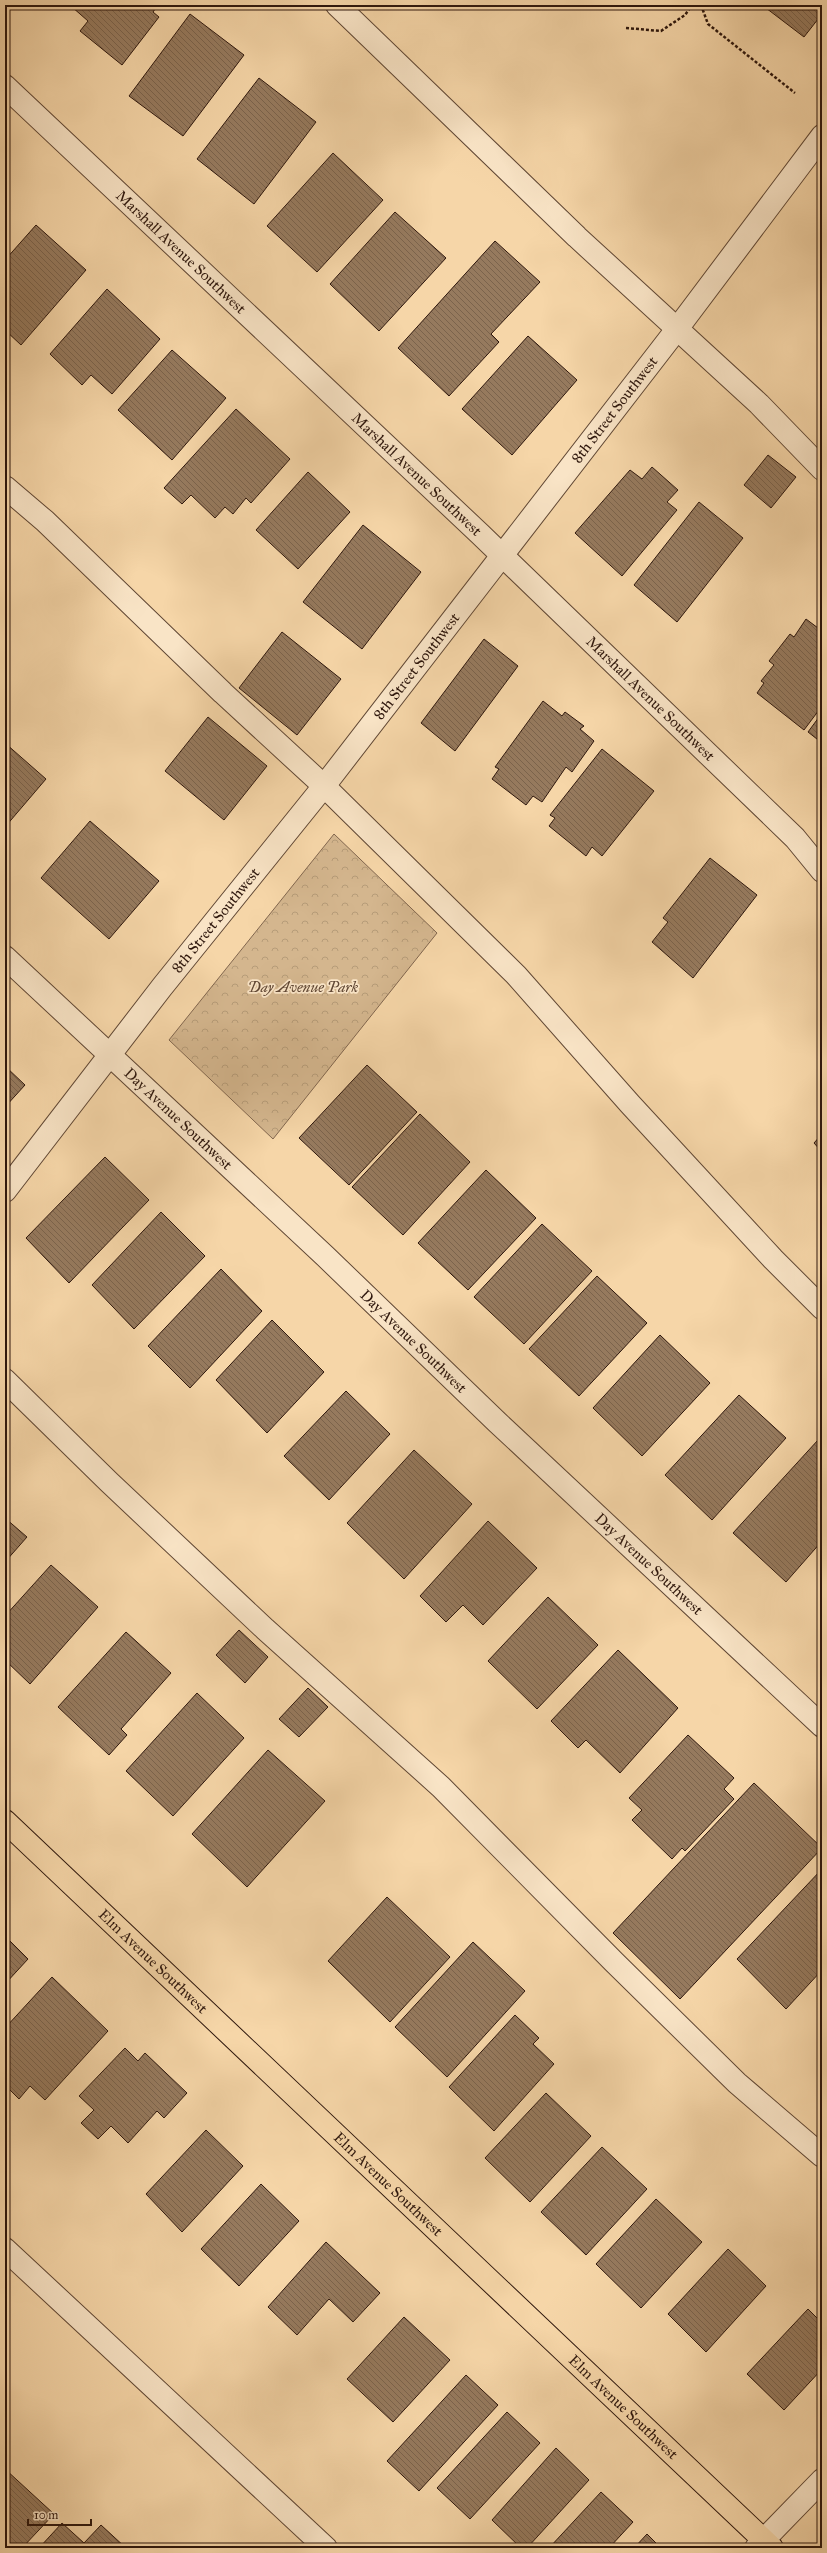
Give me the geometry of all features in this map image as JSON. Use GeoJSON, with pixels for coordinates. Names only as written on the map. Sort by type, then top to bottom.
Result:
{"type":"FeatureCollection","features":[{"type":"Feature","properties":{"kind":"main road","name":"Elm Avenue Southwest"},"geometry":{"type":"LineString","coordinates":[[5,1821],[764,2545]]}},
{"type":"Feature","properties":{"kind":"street"},"geometry":{"type":"LineString","coordinates":[[337,5],[577,237],[759,404],[822,469]]}},
{"type":"Feature","properties":{"kind":"street","name":"Marshall Avenue Southwest"},"geometry":{"type":"LineString","coordinates":[[5,86],[502,555],[795,838],[822,871]]}},
{"type":"Feature","properties":{"kind":"street","name":"8th Street Southwest"},"geometry":{"type":"LineString","coordinates":[[5,1191],[324,786],[677,329],[822,136]]}},
{"type":"Feature","properties":{"kind":"street"},"geometry":{"type":"LineString","coordinates":[[5,487],[45,521],[223,693],[324,786],[516,975],[630,1104],[773,1259],[822,1308]]}},
{"type":"Feature","properties":{"kind":"street","name":"Day Avenue Southwest"},"geometry":{"type":"LineString","coordinates":[[5,957],[326,1256],[497,1422],[822,1726]]}},
{"type":"Feature","properties":{"kind":"street"},"geometry":{"type":"LineString","coordinates":[[5,1380],[109,1482],[259,1623],[441,1787],[614,1962],[732,2077],[822,2156]]}},
{"type":"Feature","properties":{"kind":"street"},"geometry":{"type":"LineString","coordinates":[[5,2249],[326,2548]]}},
{"type":"Feature","properties":{"kind":"street"},"geometry":{"type":"LineString","coordinates":[[764,2545],[822,2480]]}},
{"type":"Feature","properties":{"kind":"path"},"geometry":{"type":"LineString","coordinates":[[626,28],[661,31],[685,15],[692,5]]}},
{"type":"Feature","properties":{"kind":"path"},"geometry":{"type":"LineString","coordinates":[[701,5],[708,24],[795,93]]}},
{"type":"Feature","properties":{"kind":"green space","name":"Day Avenue Park"},"geometry":{"type":"Polygon","coordinates":[[[334,834],[437,933],[273,1139],[169,1040],[334,834]]]}},
{"type":"Feature","properties":{"kind":"building"},"geometry":{"type":"Polygon","coordinates":[[[74,5],[158,5],[153,12],[159,17],[122,65],[80,31],[88,21],[72,7],[74,5]]]}},
{"type":"Feature","properties":{"kind":"building"},"geometry":{"type":"Polygon","coordinates":[[[762,5],[822,5],[822,14],[804,37],[762,5]]]}},
{"type":"Feature","properties":{"kind":"building"},"geometry":{"type":"Polygon","coordinates":[[[190,14],[244,55],[183,136],[129,96],[190,14]]]}},
{"type":"Feature","properties":{"kind":"building"},"geometry":{"type":"Polygon","coordinates":[[[259,78],[316,122],[254,204],[197,159],[259,78]]]}},
{"type":"Feature","properties":{"kind":"building"},"geometry":{"type":"Polygon","coordinates":[[[333,153],[383,200],[317,272],[267,226],[333,153]]]}},
{"type":"Feature","properties":{"kind":"building"},"geometry":{"type":"Polygon","coordinates":[[[395,212],[446,258],[379,331],[330,284],[395,212]]]}},
{"type":"Feature","properties":{"kind":"building"},"geometry":{"type":"Polygon","coordinates":[[[36,225],[86,270],[21,345],[5,330],[5,260],[36,225]]]}},
{"type":"Feature","properties":{"kind":"building"},"geometry":{"type":"Polygon","coordinates":[[[495,241],[540,282],[491,334],[499,342],[449,396],[398,348],[495,241]]]}},
{"type":"Feature","properties":{"kind":"building"},"geometry":{"type":"Polygon","coordinates":[[[107,289],[160,339],[112,394],[91,375],[82,385],[50,354],[107,289]]]}},
{"type":"Feature","properties":{"kind":"building"},"geometry":{"type":"Polygon","coordinates":[[[528,336],[577,380],[512,455],[462,409],[528,336]]]}},
{"type":"Feature","properties":{"kind":"building"},"geometry":{"type":"Polygon","coordinates":[[[172,350],[226,398],[172,460],[118,410],[172,350]]]}},
{"type":"Feature","properties":{"kind":"building"},"geometry":{"type":"Polygon","coordinates":[[[236,409],[290,459],[251,503],[246,498],[233,514],[225,507],[215,518],[191,495],[182,504],[164,488],[236,409]]]}},
{"type":"Feature","properties":{"kind":"building"},"geometry":{"type":"Polygon","coordinates":[[[768,455],[796,477],[771,508],[744,485],[768,455]]]}},
{"type":"Feature","properties":{"kind":"building"},"geometry":{"type":"Polygon","coordinates":[[[652,467],[678,490],[667,502],[677,510],[622,576],[575,533],[630,470],[642,479],[652,467]]]}},
{"type":"Feature","properties":{"kind":"building"},"geometry":{"type":"Polygon","coordinates":[[[308,472],[350,512],[298,569],[256,530],[308,472]]]}},
{"type":"Feature","properties":{"kind":"building"},"geometry":{"type":"Polygon","coordinates":[[[699,502],[743,538],[677,622],[634,585],[699,502]]]}},
{"type":"Feature","properties":{"kind":"building"},"geometry":{"type":"Polygon","coordinates":[[[363,525],[421,572],[362,649],[303,602],[363,525]]]}},
{"type":"Feature","properties":{"kind":"building"},"geometry":{"type":"Polygon","coordinates":[[[806,619],[822,631],[822,706],[804,730],[757,693],[764,683],[761,681],[774,665],[769,661],[790,634],[794,637],[806,619]]]}},
{"type":"Feature","properties":{"kind":"building"},"geometry":{"type":"Polygon","coordinates":[[[282,632],[341,679],[297,735],[239,688],[282,632]]]}},
{"type":"Feature","properties":{"kind":"building"},"geometry":{"type":"Polygon","coordinates":[[[484,639],[518,666],[455,751],[421,723],[484,639]]]}},
{"type":"Feature","properties":{"kind":"building"},"geometry":{"type":"Polygon","coordinates":[[[543,701],[562,716],[565,712],[584,726],[580,729],[594,741],[572,772],[566,767],[542,802],[533,796],[526,805],[492,779],[499,769],[495,767],[543,701]]]}},
{"type":"Feature","properties":{"kind":"building"},"geometry":{"type":"Polygon","coordinates":[[[822,713],[822,743],[808,732],[822,713]]]}},
{"type":"Feature","properties":{"kind":"building"},"geometry":{"type":"Polygon","coordinates":[[[208,717],[267,766],[224,820],[165,771],[208,717]]]}},
{"type":"Feature","properties":{"kind":"building"},"geometry":{"type":"Polygon","coordinates":[[[5,743],[46,779],[5,827],[5,743]]]}},
{"type":"Feature","properties":{"kind":"building"},"geometry":{"type":"Polygon","coordinates":[[[602,749],[654,791],[602,856],[592,847],[586,856],[549,826],[555,818],[550,815],[602,749]]]}},
{"type":"Feature","properties":{"kind":"building"},"geometry":{"type":"Polygon","coordinates":[[[90,821],[159,881],[109,939],[41,878],[90,821]]]}},
{"type":"Feature","properties":{"kind":"building"},"geometry":{"type":"Polygon","coordinates":[[[710,858],[757,895],[693,978],[652,942],[668,922],[663,918],[710,858]]]}},
{"type":"Feature","properties":{"kind":"building"},"geometry":{"type":"Polygon","coordinates":[[[367,1065],[417,1112],[349,1185],[299,1138],[367,1065]]]}},
{"type":"Feature","properties":{"kind":"building"},"geometry":{"type":"Polygon","coordinates":[[[5,1066],[25,1085],[5,1107],[5,1066]]]}},
{"type":"Feature","properties":{"kind":"building"},"geometry":{"type":"Polygon","coordinates":[[[420,1114],[470,1162],[403,1235],[352,1187],[420,1114]]]}},
{"type":"Feature","properties":{"kind":"building"},"geometry":{"type":"Polygon","coordinates":[[[822,1134],[822,1152],[814,1143],[822,1134]]]}},
{"type":"Feature","properties":{"kind":"building"},"geometry":{"type":"Polygon","coordinates":[[[105,1157],[149,1200],[69,1283],[26,1238],[105,1157]]]}},
{"type":"Feature","properties":{"kind":"building"},"geometry":{"type":"Polygon","coordinates":[[[486,1170],[536,1218],[468,1290],[418,1243],[486,1170]]]}},
{"type":"Feature","properties":{"kind":"building"},"geometry":{"type":"Polygon","coordinates":[[[161,1212],[205,1256],[134,1329],[92,1285],[161,1212]]]}},
{"type":"Feature","properties":{"kind":"building"},"geometry":{"type":"Polygon","coordinates":[[[542,1224],[592,1271],[524,1344],[474,1297],[542,1224]]]}},
{"type":"Feature","properties":{"kind":"building"},"geometry":{"type":"Polygon","coordinates":[[[221,1269],[262,1311],[190,1388],[148,1346],[221,1269]]]}},
{"type":"Feature","properties":{"kind":"building"},"geometry":{"type":"Polygon","coordinates":[[[597,1276],[647,1323],[579,1396],[529,1349],[597,1276]]]}},
{"type":"Feature","properties":{"kind":"building"},"geometry":{"type":"Polygon","coordinates":[[[272,1320],[324,1372],[267,1433],[216,1380],[272,1320]]]}},
{"type":"Feature","properties":{"kind":"building"},"geometry":{"type":"Polygon","coordinates":[[[660,1335],[710,1383],[642,1456],[593,1408],[660,1335]]]}},
{"type":"Feature","properties":{"kind":"building"},"geometry":{"type":"Polygon","coordinates":[[[346,1391],[390,1434],[329,1500],[284,1456],[346,1391]]]}},
{"type":"Feature","properties":{"kind":"building"},"geometry":{"type":"Polygon","coordinates":[[[739,1395],[786,1438],[712,1520],[665,1475],[739,1395]]]}},
{"type":"Feature","properties":{"kind":"building"},"geometry":{"type":"Polygon","coordinates":[[[818,1440],[822,1444],[822,1541],[786,1582],[733,1533],[818,1440]]]}},
{"type":"Feature","properties":{"kind":"building"},"geometry":{"type":"Polygon","coordinates":[[[414,1450],[472,1504],[404,1579],[347,1523],[414,1450]]]}},
{"type":"Feature","properties":{"kind":"building"},"geometry":{"type":"Polygon","coordinates":[[[5,1518],[27,1537],[5,1562],[5,1518]]]}},
{"type":"Feature","properties":{"kind":"building"},"geometry":{"type":"Polygon","coordinates":[[[488,1521],[537,1568],[483,1625],[463,1605],[446,1622],[420,1596],[488,1521]]]}},
{"type":"Feature","properties":{"kind":"building"},"geometry":{"type":"Polygon","coordinates":[[[51,1565],[98,1607],[30,1684],[5,1660],[5,1616],[51,1565]]]}},
{"type":"Feature","properties":{"kind":"building"},"geometry":{"type":"Polygon","coordinates":[[[548,1597],[598,1645],[537,1709],[488,1661],[548,1597]]]}},
{"type":"Feature","properties":{"kind":"building"},"geometry":{"type":"Polygon","coordinates":[[[239,1630],[268,1657],[245,1683],[216,1655],[239,1630]]]}},
{"type":"Feature","properties":{"kind":"building"},"geometry":{"type":"Polygon","coordinates":[[[126,1632],[171,1673],[121,1729],[127,1735],[109,1755],[58,1707],[126,1632]]]}},
{"type":"Feature","properties":{"kind":"building"},"geometry":{"type":"Polygon","coordinates":[[[618,1650],[678,1708],[620,1773],[586,1740],[578,1748],[551,1721],[618,1650]]]}},
{"type":"Feature","properties":{"kind":"building"},"geometry":{"type":"Polygon","coordinates":[[[308,1688],[328,1707],[299,1737],[279,1719],[308,1688]]]}},
{"type":"Feature","properties":{"kind":"building"},"geometry":{"type":"Polygon","coordinates":[[[197,1693],[244,1738],[173,1816],[126,1771],[197,1693]]]}},
{"type":"Feature","properties":{"kind":"building"},"geometry":{"type":"Polygon","coordinates":[[[688,1735],[734,1778],[724,1789],[734,1799],[685,1851],[682,1848],[672,1859],[632,1820],[642,1810],[629,1798],[688,1735]]]}},
{"type":"Feature","properties":{"kind":"building"},"geometry":{"type":"Polygon","coordinates":[[[268,1750],[325,1801],[247,1887],[192,1834],[268,1750]]]}},
{"type":"Feature","properties":{"kind":"building"},"geometry":{"type":"Polygon","coordinates":[[[754,1783],[822,1848],[680,1999],[613,1933],[754,1783]]]}},
{"type":"Feature","properties":{"kind":"building"},"geometry":{"type":"Polygon","coordinates":[[[822,1869],[822,1970],[786,2009],[737,1959],[822,1869]]]}},
{"type":"Feature","properties":{"kind":"building"},"geometry":{"type":"Polygon","coordinates":[[[387,1897],[450,1957],[390,2022],[328,1961],[387,1897]]]}},
{"type":"Feature","properties":{"kind":"building"},"geometry":{"type":"Polygon","coordinates":[[[5,1936],[28,1959],[5,1984],[5,1936]]]}},
{"type":"Feature","properties":{"kind":"building"},"geometry":{"type":"Polygon","coordinates":[[[473,1942],[525,1991],[447,2077],[395,2027],[473,1942]]]}},
{"type":"Feature","properties":{"kind":"building"},"geometry":{"type":"Polygon","coordinates":[[[52,1977],[108,2031],[45,2100],[30,2086],[19,2099],[5,2085],[5,2028],[52,1977]]]}},
{"type":"Feature","properties":{"kind":"building"},"geometry":{"type":"Polygon","coordinates":[[[515,2015],[539,2038],[533,2044],[554,2064],[494,2131],[449,2087],[515,2015]]]}},
{"type":"Feature","properties":{"kind":"building"},"geometry":{"type":"Polygon","coordinates":[[[125,2048],[138,2061],[145,2053],[187,2093],[164,2118],[157,2111],[128,2143],[111,2126],[98,2139],[81,2123],[94,2110],[79,2096],[125,2048]]]}},
{"type":"Feature","properties":{"kind":"building"},"geometry":{"type":"Polygon","coordinates":[[[546,2093],[591,2136],[530,2202],[485,2158],[546,2093]]]}},
{"type":"Feature","properties":{"kind":"building"},"geometry":{"type":"Polygon","coordinates":[[[206,2130],[243,2166],[182,2232],[146,2194],[206,2130]]]}},
{"type":"Feature","properties":{"kind":"building"},"geometry":{"type":"Polygon","coordinates":[[[602,2147],[647,2189],[586,2255],[541,2212],[602,2147]]]}},
{"type":"Feature","properties":{"kind":"building"},"geometry":{"type":"Polygon","coordinates":[[[261,2184],[299,2221],[239,2286],[201,2249],[261,2184]]]}},
{"type":"Feature","properties":{"kind":"building"},"geometry":{"type":"Polygon","coordinates":[[[656,2199],[702,2242],[641,2308],[596,2264],[656,2199]]]}},
{"type":"Feature","properties":{"kind":"building"},"geometry":{"type":"Polygon","coordinates":[[[326,2242],[380,2293],[353,2322],[329,2299],[297,2335],[268,2307],[326,2242]]]}},
{"type":"Feature","properties":{"kind":"building"},"geometry":{"type":"Polygon","coordinates":[[[728,2249],[766,2286],[706,2352],[668,2314],[728,2249]]]}},
{"type":"Feature","properties":{"kind":"building"},"geometry":{"type":"Polygon","coordinates":[[[808,2309],[822,2323],[822,2369],[784,2410],[747,2374],[808,2309]]]}},
{"type":"Feature","properties":{"kind":"building"},"geometry":{"type":"Polygon","coordinates":[[[404,2317],[450,2360],[393,2422],[347,2379],[404,2317]]]}},
{"type":"Feature","properties":{"kind":"building"},"geometry":{"type":"Polygon","coordinates":[[[466,2375],[498,2405],[419,2491],[387,2461],[466,2375]]]}},
{"type":"Feature","properties":{"kind":"building"},"geometry":{"type":"Polygon","coordinates":[[[507,2412],[540,2443],[470,2519],[437,2488],[507,2412]]]}},
{"type":"Feature","properties":{"kind":"building"},"geometry":{"type":"Polygon","coordinates":[[[556,2448],[589,2480],[527,2548],[521,2548],[492,2520],[556,2448]]]}},
{"type":"Feature","properties":{"kind":"building"},"geometry":{"type":"Polygon","coordinates":[[[5,2469],[54,2514],[22,2548],[5,2548],[5,2469]]]}},
{"type":"Feature","properties":{"kind":"building"},"geometry":{"type":"Polygon","coordinates":[[[601,2492],[633,2522],[609,2548],[549,2548],[601,2492]]]}},
{"type":"Feature","properties":{"kind":"building"},"geometry":{"type":"Polygon","coordinates":[[[62,2523],[84,2543],[101,2525],[126,2548],[39,2548],[62,2523]]]}},
{"type":"Feature","properties":{"kind":"building"},"geometry":{"type":"Polygon","coordinates":[[[647,2534],[661,2548],[634,2548],[647,2534]]]}}]}
